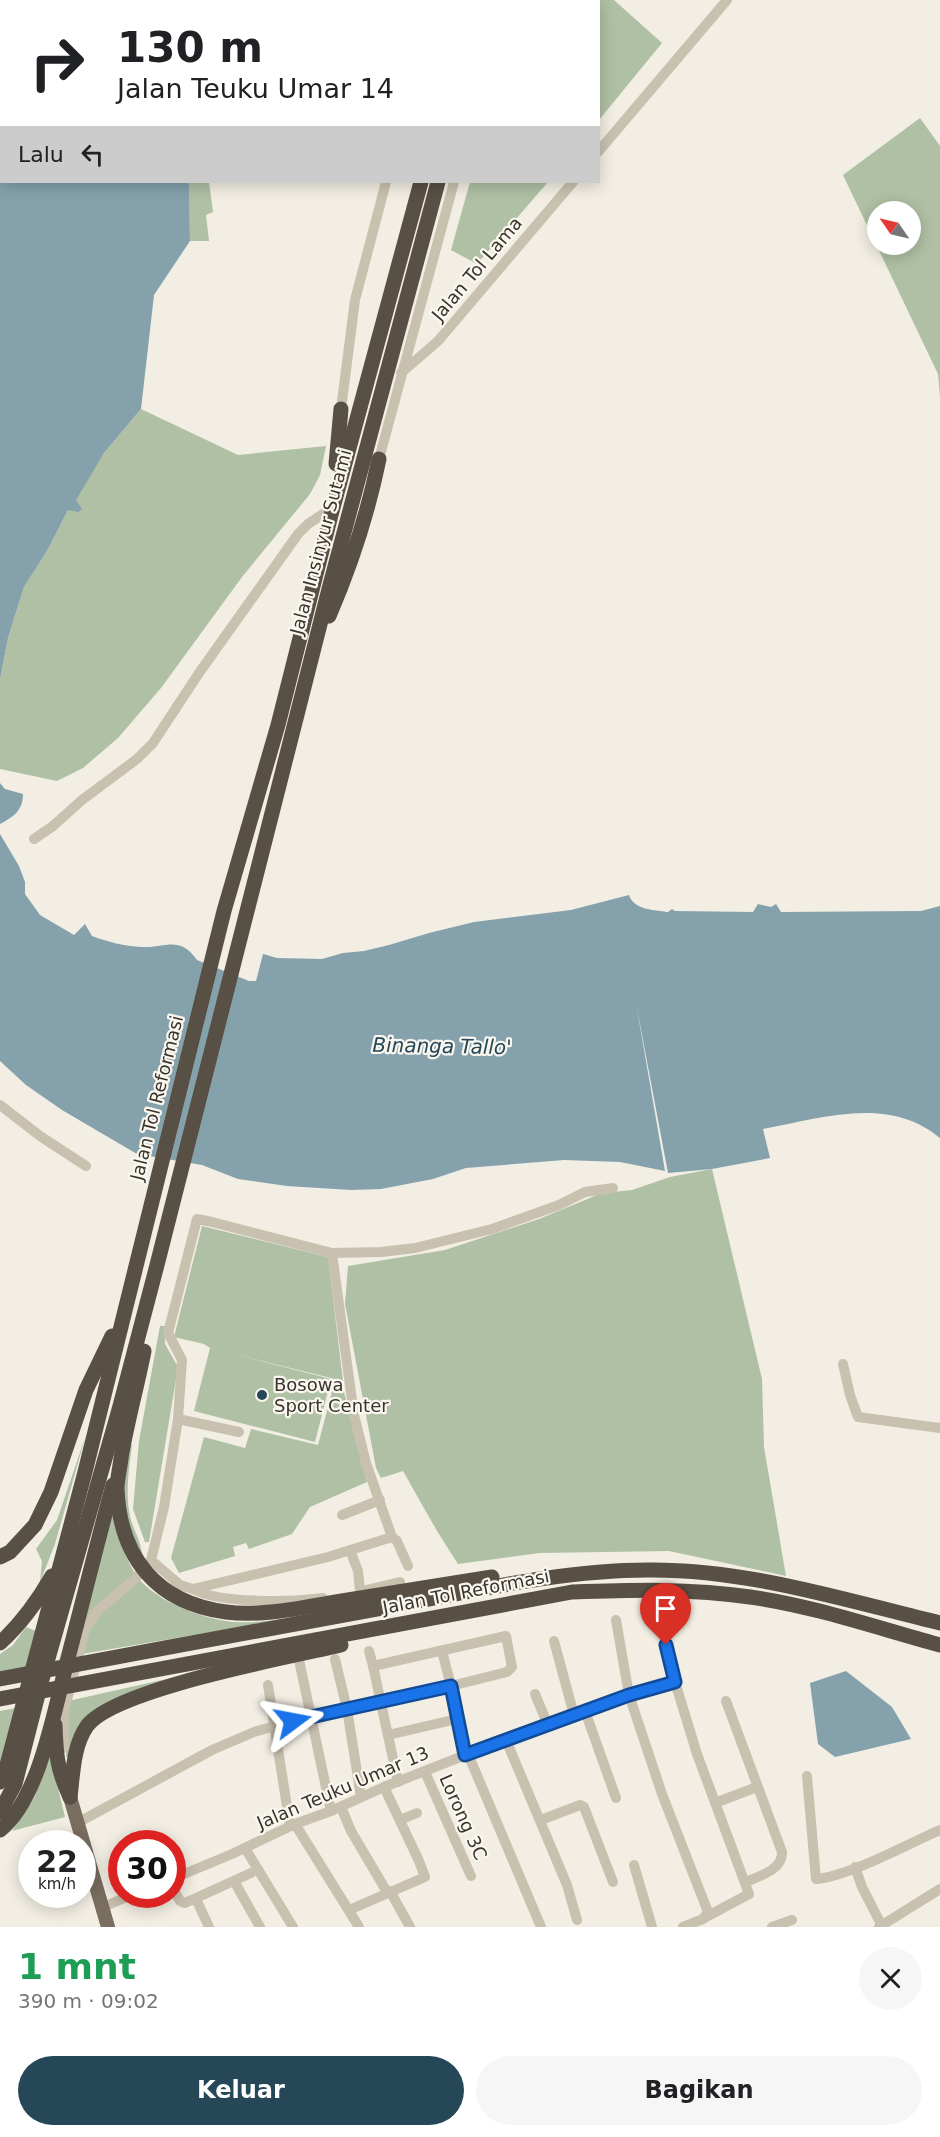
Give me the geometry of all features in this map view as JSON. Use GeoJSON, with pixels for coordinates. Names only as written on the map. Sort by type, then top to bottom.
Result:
{"type":"FeatureCollection","features":[{"type":"Feature","properties":{"kind":"highway","name":"Jalan Insinyur Sutami"},"geometry":{"type":"LineString","coordinates":[[224,911],[278,724],[332,509],[421,183]]}},
{"type":"Feature","properties":{"kind":"highway","name":"Jalan Insinyur Sutami"},"geometry":{"type":"LineString","coordinates":[[157,1265],[310,660],[438,183]]}},
{"type":"Feature","properties":{"kind":"highway"},"geometry":{"type":"LineString","coordinates":[[332,509],[341,409]]}},
{"type":"Feature","properties":{"kind":"highway"},"geometry":{"type":"LineString","coordinates":[[310,660],[346,576],[372,493],[379,459]]}},
{"type":"Feature","properties":{"kind":"highway","name":"Jalan Tol Reformasi"},"geometry":{"type":"LineString","coordinates":[[128,1293],[224,911]]}},
{"type":"Feature","properties":{"kind":"highway"},"geometry":{"type":"LineString","coordinates":[[0,1830],[6,1826],[23,1803],[34,1780],[123,1448],[153,1306],[157,1265]]}},
{"type":"Feature","properties":{"kind":"highway"},"geometry":{"type":"LineString","coordinates":[[0,1812],[15,1784],[157,1265]]}},
{"type":"Feature","properties":{"kind":"highway"},"geometry":{"type":"LineString","coordinates":[[0,1557],[10,1552],[35,1525],[51,1492],[86,1390],[110,1343],[128,1293]]}},
{"type":"Feature","properties":{"kind":"highway"},"geometry":{"type":"LineString","coordinates":[[0,1782],[7,1765],[62,1558],[114,1357],[128,1293]]}},
{"type":"Feature","properties":{"kind":"highway"},"geometry":{"type":"LineString","coordinates":[[123,1448],[117,1486],[120,1519],[126,1542],[143,1560],[153,1581],[176,1597],[200,1606],[227,1612],[273,1611],[509,1575],[588,1572]]}},
{"type":"Feature","properties":{"kind":"highway"},"geometry":{"type":"LineString","coordinates":[[0,1642],[20,1625],[36,1603],[62,1558]]}},
{"type":"Feature","properties":{"kind":"highway","name":"Jalan Tol Reformasi"},"geometry":{"type":"LineString","coordinates":[[0,1679],[476,1590],[588,1572],[649,1570],[702,1572],[803,1590],[940,1623]]}},
{"type":"Feature","properties":{"kind":"highway","name":"Jalan Tol Reformasi"},"geometry":{"type":"LineString","coordinates":[[0,1699],[572,1592],[653,1589],[752,1597],[801,1607],[940,1645]]}},
{"type":"Feature","properties":{"kind":"highway"},"geometry":{"type":"LineString","coordinates":[[70,1797],[76,1756],[83,1734],[96,1717],[124,1701],[239,1668],[572,1592]]}},
{"type":"Feature","properties":{"kind":"highway"},"geometry":{"type":"LineString","coordinates":[[62,1679],[56,1724],[56,1754],[60,1775],[70,1797]]}},
{"type":"Feature","properties":{"kind":"main road"},"geometry":{"type":"LineString","coordinates":[[70,1797],[108,1927]]}},
{"type":"Feature","properties":{"kind":"street"},"geometry":{"type":"LineString","coordinates":[[600,150],[727,0]]}},
{"type":"Feature","properties":{"kind":"street"},"geometry":{"type":"LineString","coordinates":[[341,409],[354,300],[386,183]]}},
{"type":"Feature","properties":{"kind":"street"},"geometry":{"type":"LineString","coordinates":[[379,459],[454,183]]}},
{"type":"Feature","properties":{"kind":"street","name":"Jalan Tol Lama"},"geometry":{"type":"LineString","coordinates":[[401,374],[438,341],[572,183]]}},
{"type":"Feature","properties":{"kind":"street"},"geometry":{"type":"LineString","coordinates":[[34,839],[124,769],[153,743],[199,673],[298,534],[308,524],[332,509]]}},
{"type":"Feature","properties":{"kind":"street"},"geometry":{"type":"LineString","coordinates":[[0,1105],[40,1136],[86,1166]]}},
{"type":"Feature","properties":{"kind":"street"},"geometry":{"type":"LineString","coordinates":[[70,1797],[63,1738],[64,1711],[86,1630],[97,1611],[135,1579],[164,1507],[178,1419],[182,1360],[168,1333],[197,1219],[332,1253],[381,1252],[423,1246],[492,1229],[559,1205],[585,1192],[613,1188]]}},
{"type":"Feature","properties":{"kind":"street"},"geometry":{"type":"LineString","coordinates":[[332,1253],[354,1415],[366,1463],[392,1537],[397,1540],[408,1566]]}},
{"type":"Feature","properties":{"kind":"street"},"geometry":{"type":"LineString","coordinates":[[843,1364],[858,1417],[940,1428]]}},
{"type":"Feature","properties":{"kind":"street"},"geometry":{"type":"LineString","coordinates":[[178,1419],[239,1432]]}},
{"type":"Feature","properties":{"kind":"street"},"geometry":{"type":"LineString","coordinates":[[342,1515],[380,1500]]}},
{"type":"Feature","properties":{"kind":"street"},"geometry":{"type":"LineString","coordinates":[[193,1589],[350,1550],[392,1537]]}},
{"type":"Feature","properties":{"kind":"street"},"geometry":{"type":"LineString","coordinates":[[350,1550],[358,1571],[360,1591]]}},
{"type":"Feature","properties":{"kind":"street"},"geometry":{"type":"LineString","coordinates":[[143,1560],[180,1585],[215,1597],[243,1600],[315,1599],[400,1582]]}},
{"type":"Feature","properties":{"kind":"street"},"geometry":{"type":"LineString","coordinates":[[616,1620],[629,1695],[662,1794],[707,1915]]}},
{"type":"Feature","properties":{"kind":"street"},"geometry":{"type":"LineString","coordinates":[[661,1622],[675,1682],[697,1754],[749,1894],[682,1927]]}},
{"type":"Feature","properties":{"kind":"street"},"geometry":{"type":"LineString","coordinates":[[78,1822],[212,1750],[254,1732],[311,1716],[451,1686],[511,1670],[512,1666],[506,1636],[373,1666]]}},
{"type":"Feature","properties":{"kind":"street"},"geometry":{"type":"LineString","coordinates":[[554,1641],[574,1715]]}},
{"type":"Feature","properties":{"kind":"street"},"geometry":{"type":"LineString","coordinates":[[369,1651],[398,1782]]}},
{"type":"Feature","properties":{"kind":"street"},"geometry":{"type":"LineString","coordinates":[[442,1651],[466,1754],[541,1927]]}},
{"type":"Feature","properties":{"kind":"street"},"geometry":{"type":"LineString","coordinates":[[335,1659],[347,1710],[361,1797]]}},
{"type":"Feature","properties":{"kind":"street"},"geometry":{"type":"LineString","coordinates":[[299,1660],[311,1716],[336,1809],[410,1927]]}},
{"type":"Feature","properties":{"kind":"street","name":"Jalan Teuku Umar 13"},"geometry":{"type":"LineString","coordinates":[[186,1878],[292,1825],[336,1809],[466,1754],[629,1695],[675,1682]]}},
{"type":"Feature","properties":{"kind":"street"},"geometry":{"type":"LineString","coordinates":[[268,1685],[292,1825],[359,1927]]}},
{"type":"Feature","properties":{"kind":"street"},"geometry":{"type":"LineString","coordinates":[[536,1694],[548,1725]]}},
{"type":"Feature","properties":{"kind":"street"},"geometry":{"type":"LineString","coordinates":[[726,1701],[783,1859],[774,1869],[746,1882]]}},
{"type":"Feature","properties":{"kind":"street"},"geometry":{"type":"LineString","coordinates":[[585,1711],[616,1798]]}},
{"type":"Feature","properties":{"kind":"street"},"geometry":{"type":"LineString","coordinates":[[388,1735],[457,1719]]}},
{"type":"Feature","properties":{"kind":"street"},"geometry":{"type":"LineString","coordinates":[[506,1740],[567,1885],[577,1920]]}},
{"type":"Feature","properties":{"kind":"street","name":"Lorong 3C"},"geometry":{"type":"LineString","coordinates":[[425,1772],[471,1876]]}},
{"type":"Feature","properties":{"kind":"street"},"geometry":{"type":"LineString","coordinates":[[807,1776],[815,1878],[829,1877],[940,1830]]}},
{"type":"Feature","properties":{"kind":"street"},"geometry":{"type":"LineString","coordinates":[[349,1910],[425,1877],[420,1861],[384,1787]]}},
{"type":"Feature","properties":{"kind":"street"},"geometry":{"type":"LineString","coordinates":[[715,1803],[757,1787]]}},
{"type":"Feature","properties":{"kind":"street"},"geometry":{"type":"LineString","coordinates":[[541,1820],[580,1805],[584,1807],[613,1882]]}},
{"type":"Feature","properties":{"kind":"street"},"geometry":{"type":"LineString","coordinates":[[400,1820],[417,1813]]}},
{"type":"Feature","properties":{"kind":"street"},"geometry":{"type":"LineString","coordinates":[[245,1848],[293,1927]]}},
{"type":"Feature","properties":{"kind":"street"},"geometry":{"type":"LineString","coordinates":[[634,1865],[652,1927]]}},
{"type":"Feature","properties":{"kind":"street"},"geometry":{"type":"LineString","coordinates":[[855,1867],[862,1887],[883,1926],[940,1889]]}},
{"type":"Feature","properties":{"kind":"street"},"geometry":{"type":"LineString","coordinates":[[186,1902],[251,1873]]}},
{"type":"Feature","properties":{"kind":"street"},"geometry":{"type":"LineString","coordinates":[[234,1881],[260,1927]]}},
{"type":"Feature","properties":{"kind":"street"},"geometry":{"type":"LineString","coordinates":[[196,1899],[209,1927]]}},
{"type":"Feature","properties":{"kind":"street"},"geometry":{"type":"LineString","coordinates":[[103,1907],[108,1905]]}},
{"type":"Feature","properties":{"kind":"street"},"geometry":{"type":"LineString","coordinates":[[772,1927],[792,1920]]}},
{"type":"Feature","properties":{"kind":"green space"},"geometry":{"type":"Polygon","coordinates":[[[600,0],[614,0],[662,43],[600,119],[600,0]]]}},
{"type":"Feature","properties":{"kind":"green space"},"geometry":{"type":"Polygon","coordinates":[[[920,118],[940,146],[940,396],[938,374],[881,255],[921,255],[921,201],[867,201],[867,225],[843,175],[920,118]]]}},
{"type":"Feature","properties":{"kind":"green space"},"geometry":{"type":"Polygon","coordinates":[[[189,183],[209,183],[213,212],[206,215],[209,241],[190,241],[189,183]]]}},
{"type":"Feature","properties":{"kind":"green space"},"geometry":{"type":"Polygon","coordinates":[[[470,183],[547,183],[477,264],[451,250],[470,183]]]}},
{"type":"Feature","properties":{"kind":"green space"},"geometry":{"type":"Polygon","coordinates":[[[141,409],[238,455],[326,446],[320,475],[310,494],[242,577],[161,688],[118,738],[83,768],[57,781],[0,769],[0,679],[8,638],[24,587],[104,453],[141,409]]]}},
{"type":"Feature","properties":{"kind":"green space"},"geometry":{"type":"Polygon","coordinates":[[[712,1169],[762,1379],[764,1447],[786,1576],[669,1551],[540,1553],[458,1564],[403,1471],[381,1478],[376,1468],[345,1304],[348,1266],[445,1250],[539,1219],[602,1193],[632,1190],[670,1177],[712,1169]]]}},
{"type":"Feature","properties":{"kind":"green space"},"geometry":{"type":"Polygon","coordinates":[[[202,1226],[328,1257],[343,1381],[222,1351],[331,1379],[315,1442],[194,1411],[210,1348],[204,1344],[174,1337],[202,1226]]]}},
{"type":"Feature","properties":{"kind":"green space"},"geometry":{"type":"Polygon","coordinates":[[[160,1326],[165,1326],[165,1344],[178,1367],[149,1542],[145,1542],[133,1509],[139,1441],[160,1326]]]}},
{"type":"Feature","properties":{"kind":"green space"},"geometry":{"type":"Polygon","coordinates":[[[333,1388],[343,1388],[367,1482],[310,1507],[292,1534],[249,1549],[246,1543],[233,1547],[235,1556],[179,1573],[171,1558],[204,1437],[245,1448],[251,1429],[318,1445],[333,1388]]]}},
{"type":"Feature","properties":{"kind":"green space"},"geometry":{"type":"Polygon","coordinates":[[[86,1435],[55,1544],[40,1582],[42,1561],[36,1549],[57,1520],[86,1435]]]}},
{"type":"Feature","properties":{"kind":"green space"},"geometry":{"type":"Polygon","coordinates":[[[128,1445],[132,1445],[128,1481],[129,1507],[131,1522],[141,1550],[141,1561],[121,1503],[128,1445]]]}},
{"type":"Feature","properties":{"kind":"green space"},"geometry":{"type":"Polygon","coordinates":[[[114,1509],[120,1540],[133,1570],[151,1590],[177,1606],[206,1617],[233,1622],[270,1621],[330,1612],[70,1656],[114,1509]]]}},
{"type":"Feature","properties":{"kind":"green space"},"geometry":{"type":"Polygon","coordinates":[[[26,1627],[36,1631],[28,1668],[0,1674],[0,1654],[13,1645],[26,1627]]]}},
{"type":"Feature","properties":{"kind":"green space"},"geometry":{"type":"Polygon","coordinates":[[[256,1659],[100,1708],[73,1757],[66,1757],[68,1701],[256,1659]]]}},
{"type":"Feature","properties":{"kind":"green space"},"geometry":{"type":"Polygon","coordinates":[[[16,1708],[0,1770],[0,1711],[16,1708]]]}},
{"type":"Feature","properties":{"kind":"green space"},"geometry":{"type":"Polygon","coordinates":[[[50,1756],[65,1817],[12,1831],[34,1798],[50,1756]]]}},
{"type":"Feature","properties":{"kind":"water"},"geometry":{"type":"Polygon","coordinates":[[[0,183],[189,183],[190,241],[154,295],[141,409],[104,453],[76,500],[82,509],[78,512],[68,510],[47,551],[24,587],[8,638],[0,679],[0,183]]]}},
{"type":"Feature","properties":{"kind":"water"},"geometry":{"type":"Polygon","coordinates":[[[0,783],[5,789],[23,794],[23,800],[16,813],[0,824],[0,783]]]}},
{"type":"Feature","properties":{"kind":"water","name":"Binanga Tallo'"},"geometry":{"type":"Polygon","coordinates":[[[0,834],[19,866],[25,882],[25,894],[40,915],[74,935],[85,924],[92,936],[129,946],[178,945],[190,952],[197,960],[249,981],[256,981],[263,954],[277,958],[322,959],[389,945],[474,922],[571,910],[629,895],[635,904],[651,910],[668,912],[672,909],[675,911],[753,912],[758,904],[771,907],[776,904],[781,912],[921,911],[940,906],[940,1138],[920,1125],[899,1117],[877,1113],[854,1113],[763,1129],[770,1158],[712,1169],[668,1173],[636,1003],[665,1171],[620,1162],[564,1160],[466,1168],[433,1179],[381,1189],[351,1190],[287,1186],[238,1179],[202,1165],[137,1154],[62,1110],[26,1085],[0,1061],[0,834]]]}},
{"type":"Feature","properties":{"kind":"water"},"geometry":{"type":"Polygon","coordinates":[[[846,1671],[892,1707],[911,1739],[835,1757],[818,1744],[810,1683],[846,1671]]]}},
{"type":"Feature","properties":{"kind":"place","name":"Bosowa Sport Center"},"geometry":{"type":"Point","coordinates":[262,1395]}},
{"type":"Feature","properties":{"kind":"route"},"geometry":{"type":"LineString","coordinates":[[293,1721],[451,1686],[465,1755],[629,1695],[675,1682],[666,1645]]}}]}
